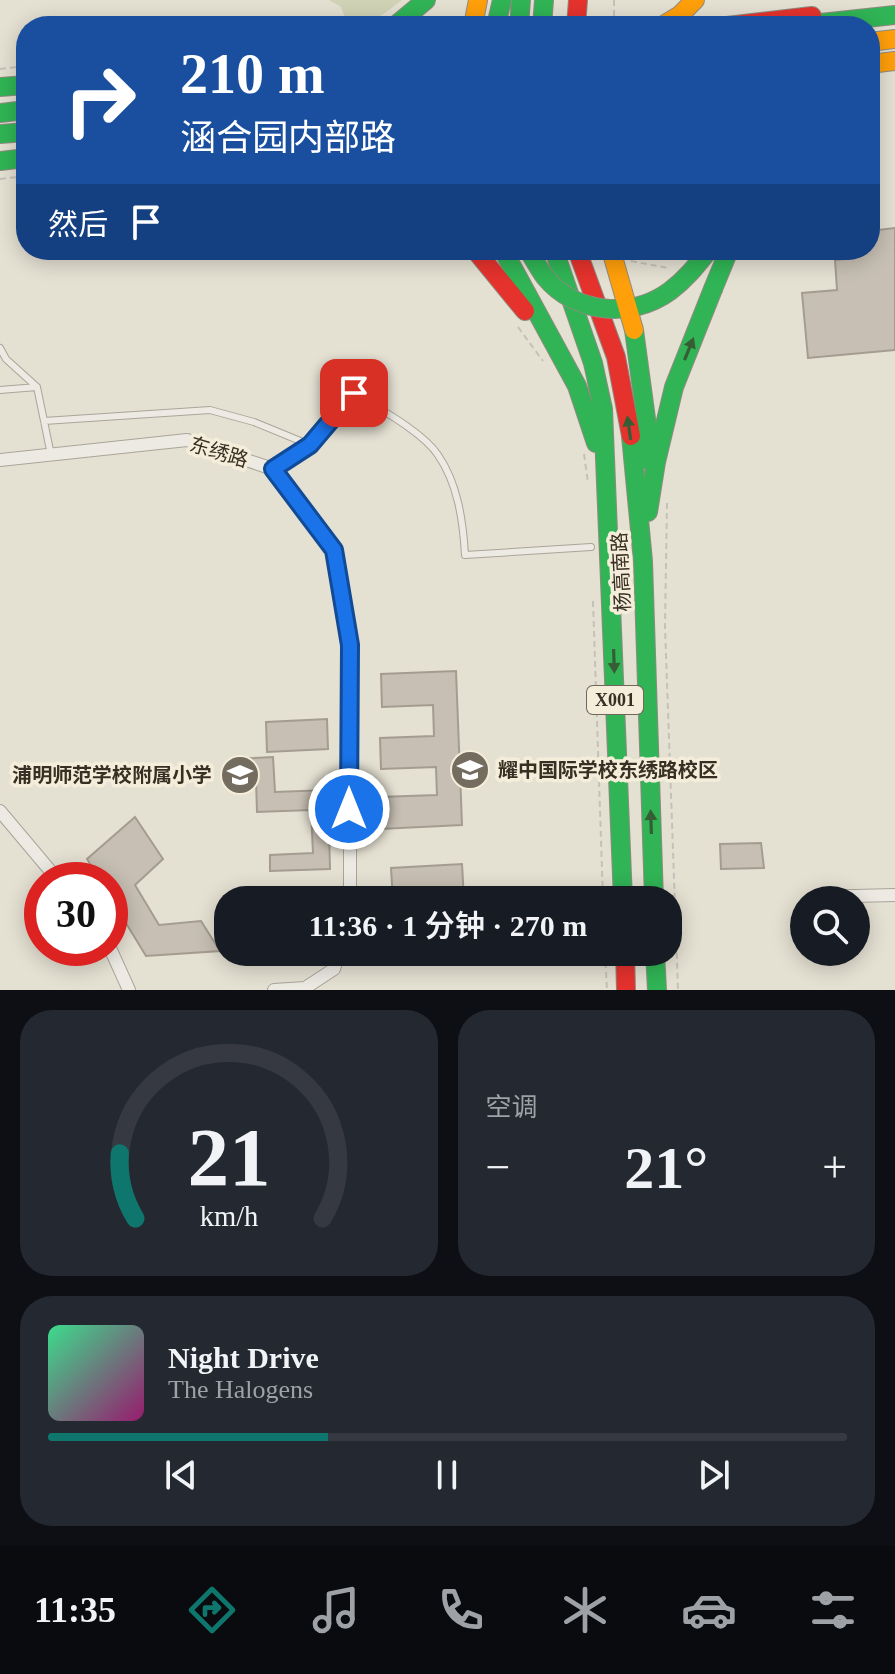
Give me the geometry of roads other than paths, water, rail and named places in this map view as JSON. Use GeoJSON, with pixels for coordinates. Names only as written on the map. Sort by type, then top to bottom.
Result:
{"type":"FeatureCollection","features":[{"type":"Feature","properties":{"kind":"main road"},"geometry":{"type":"LineString","coordinates":[[407,16],[426,0]]}},
{"type":"Feature","properties":{"kind":"main road"},"geometry":{"type":"LineString","coordinates":[[678,16],[695,0]]}},
{"type":"Feature","properties":{"kind":"main road"},"geometry":{"type":"LineString","coordinates":[[815,16],[895,7]]}},
{"type":"Feature","properties":{"kind":"main road"},"geometry":{"type":"LineString","coordinates":[[484,260],[555,344]]}},
{"type":"Feature","properties":{"kind":"main road"},"geometry":{"type":"LineString","coordinates":[[509,260],[577,386],[588,413],[608,500]]}},
{"type":"Feature","properties":{"kind":"main road"},"geometry":{"type":"LineString","coordinates":[[534,260],[549,283],[568,298],[605,311],[627,310],[651,303],[671,292],[701,260]]}},
{"type":"Feature","properties":{"kind":"main road","name":"杨高南路"},"geometry":{"type":"LineString","coordinates":[[557,260],[593,363],[603,409],[622,886]]}},
{"type":"Feature","properties":{"kind":"main road","name":"杨高南路"},"geometry":{"type":"LineString","coordinates":[[581,260],[616,357],[636,472],[643,561],[654,886]]}},
{"type":"Feature","properties":{"kind":"main road"},"geometry":{"type":"LineString","coordinates":[[614,260],[634,330],[647,426],[643,561]]}},
{"type":"Feature","properties":{"kind":"main road"},"geometry":{"type":"LineString","coordinates":[[643,561],[648,512],[666,418],[685,356],[725,260]]}},
{"type":"Feature","properties":{"kind":"main road"},"geometry":{"type":"LineString","coordinates":[[625,966],[626,990]]}},
{"type":"Feature","properties":{"kind":"main road"},"geometry":{"type":"LineString","coordinates":[[656,966],[657,990]]}},
{"type":"Feature","properties":{"kind":"street","name":"东绣路"},"geometry":{"type":"LineString","coordinates":[[0,460],[187,440],[273,469],[334,550],[350,645],[350,886]]}},
{"type":"Feature","properties":{"kind":"street"},"geometry":{"type":"LineString","coordinates":[[0,811],[43,862]]}},
{"type":"Feature","properties":{"kind":"street"},"geometry":{"type":"LineString","coordinates":[[870,896],[895,895]]}},
{"type":"Feature","properties":{"kind":"street"},"geometry":{"type":"LineString","coordinates":[[118,966],[129,990]]}},
{"type":"Feature","properties":{"kind":"street"},"geometry":{"type":"LineString","coordinates":[[274,990],[305,988],[335,966]]}},
{"type":"Feature","properties":{"kind":"lane"},"geometry":{"type":"LineString","coordinates":[[0,348],[6,359],[37,387],[51,455]]}},
{"type":"Feature","properties":{"kind":"lane"},"geometry":{"type":"LineString","coordinates":[[0,390],[37,387]]}},
{"type":"Feature","properties":{"kind":"lane"},"geometry":{"type":"LineString","coordinates":[[273,469],[310,445],[354,393],[402,423],[438,454],[462,510],[465,555],[591,547]]}},
{"type":"Feature","properties":{"kind":"lane"},"geometry":{"type":"LineString","coordinates":[[44,421],[210,410],[254,422],[310,445]]}},
{"type":"Feature","properties":{"kind":"place","name":"耀中国际学校东绣路校区"},"geometry":{"type":"Point","coordinates":[470,770]}},
{"type":"Feature","properties":{"kind":"place","name":"浦明师范学校附属小学"},"geometry":{"type":"Point","coordinates":[240,775]}}]}
